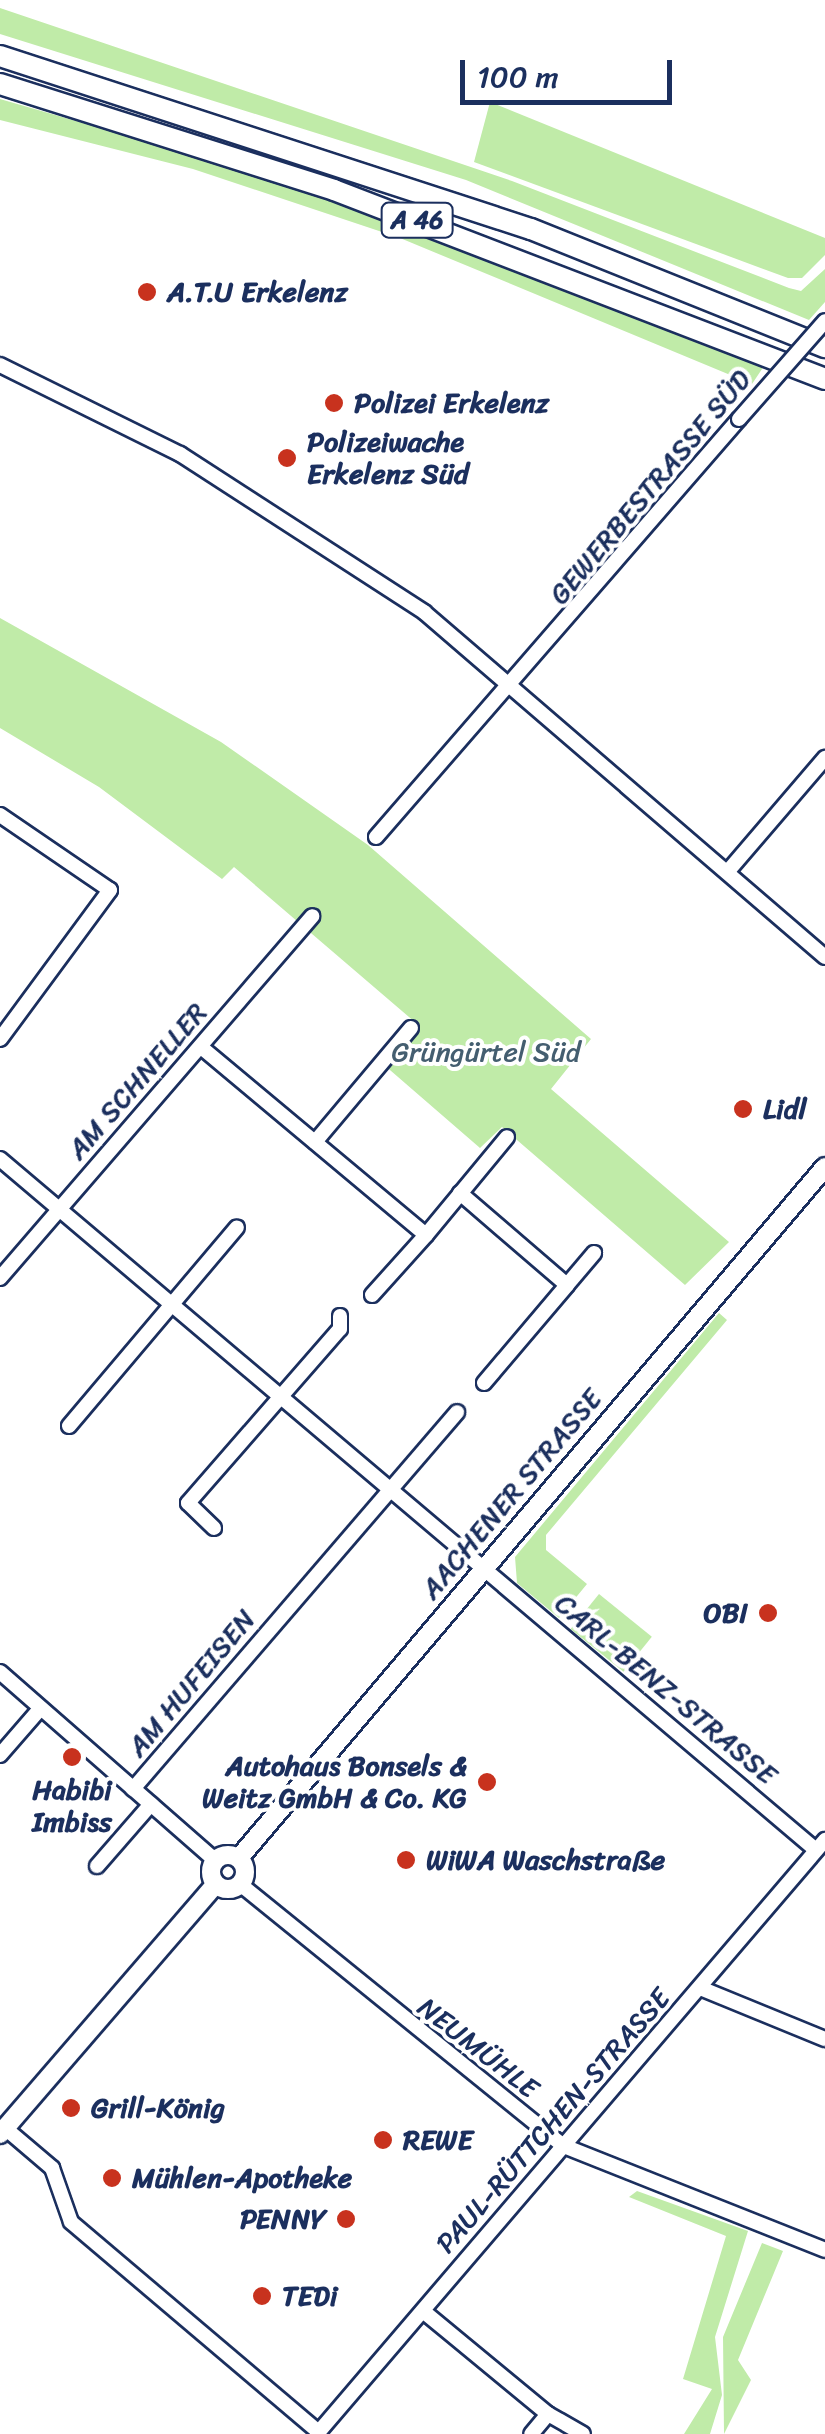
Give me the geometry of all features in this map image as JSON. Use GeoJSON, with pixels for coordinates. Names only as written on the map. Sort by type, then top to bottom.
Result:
{"type":"FeatureCollection","features":[{"type":"Feature","properties":{"kind":"highway","name":"A 46"},"geometry":{"type":"LineString","coordinates":[[0,56],[531,229],[825,347]]}},
{"type":"Feature","properties":{"kind":"highway","name":"A 46"},"geometry":{"type":"LineString","coordinates":[[0,84],[353,196],[825,379]]}},
{"type":"Feature","properties":{"kind":"main road","name":"AACHENER STRASSE"},"geometry":{"type":"LineString","coordinates":[[239,1858],[825,1167]]}},
{"type":"Feature","properties":{"kind":"main road"},"geometry":{"type":"LineString","coordinates":[[2,2131],[216,1884],[215,1860],[239,1858],[240,1884],[216,1884]]}},
{"type":"Feature","properties":{"kind":"street","name":"GEWERBESTRASSE SÜD"},"geometry":{"type":"LineString","coordinates":[[376,837],[513,686],[825,321]]}},
{"type":"Feature","properties":{"kind":"street"},"geometry":{"type":"LineString","coordinates":[[0,365],[225,480],[424,612],[729,870],[825,957]]}},
{"type":"Feature","properties":{"kind":"street"},"geometry":{"type":"LineString","coordinates":[[729,870],[825,758]]}},
{"type":"Feature","properties":{"kind":"street"},"geometry":{"type":"LineString","coordinates":[[0,814],[110,890],[0,1039]]}},
{"type":"Feature","properties":{"kind":"street","name":"AM SCHNELLER"},"geometry":{"type":"LineString","coordinates":[[0,1278],[312,916]]}},
{"type":"Feature","properties":{"kind":"street"},"geometry":{"type":"LineString","coordinates":[[315,1142],[411,1028]]}},
{"type":"Feature","properties":{"kind":"street"},"geometry":{"type":"LineString","coordinates":[[201,1046],[426,1235]]}},
{"type":"Feature","properties":{"kind":"street"},"geometry":{"type":"LineString","coordinates":[[372,1295],[507,1137]]}},
{"type":"Feature","properties":{"kind":"street","name":"CARL-BENZ-STRASSE"},"geometry":{"type":"LineString","coordinates":[[0,1159],[816,1850]]}},
{"type":"Feature","properties":{"kind":"street"},"geometry":{"type":"LineString","coordinates":[[460,1193],[567,1285]]}},
{"type":"Feature","properties":{"kind":"street"},"geometry":{"type":"LineString","coordinates":[[70,1426],[237,1227]]}},
{"type":"Feature","properties":{"kind":"street"},"geometry":{"type":"LineString","coordinates":[[484,1383],[594,1254]]}},
{"type":"Feature","properties":{"kind":"street"},"geometry":{"type":"LineString","coordinates":[[214,1528],[188,1503],[340,1329],[340,1316]]}},
{"type":"Feature","properties":{"kind":"street","name":"AM HUFEISEN"},"geometry":{"type":"LineString","coordinates":[[133,1790],[457,1412]]}},
{"type":"Feature","properties":{"kind":"street"},"geometry":{"type":"LineString","coordinates":[[0,1672],[215,1860]]}},
{"type":"Feature","properties":{"kind":"street"},"geometry":{"type":"LineString","coordinates":[[0,1755],[40,1709]]}},
{"type":"Feature","properties":{"kind":"street"},"geometry":{"type":"LineString","coordinates":[[97,1866],[150,1804]]}},
{"type":"Feature","properties":{"kind":"street"},"geometry":{"type":"LineString","coordinates":[[816,1850],[825,1869]]}},
{"type":"Feature","properties":{"kind":"street","name":"PAUL-RÜTTCHEN-STRASSE"},"geometry":{"type":"LineString","coordinates":[[318,2433],[816,1850]]}},
{"type":"Feature","properties":{"kind":"street","name":"NEUMÜHLE"},"geometry":{"type":"LineString","coordinates":[[240,1884],[564,2146],[825,2250]]}},
{"type":"Feature","properties":{"kind":"street"},"geometry":{"type":"LineString","coordinates":[[700,1988],[825,2039]]}},
{"type":"Feature","properties":{"kind":"street"},"geometry":{"type":"LineString","coordinates":[[2,2131],[52,2168],[71,2222],[318,2433]]}},
{"type":"Feature","properties":{"kind":"street"},"geometry":{"type":"LineString","coordinates":[[423,2311],[548,2414],[583,2434]]}},
{"type":"Feature","properties":{"kind":"street"},"geometry":{"type":"LineString","coordinates":[[530,2434],[548,2414]]}},
{"type":"Feature","properties":{"kind":"green space"},"geometry":{"type":"Polygon","coordinates":[[[0,8],[512,181],[789,288],[801,291],[825,269],[825,302],[809,320],[466,180],[0,34],[0,8]]]}},
{"type":"Feature","properties":{"kind":"green space"},"geometry":{"type":"Polygon","coordinates":[[[0,99],[284,181],[764,366],[752,384],[400,238],[193,169],[0,120],[0,99]]]}},
{"type":"Feature","properties":{"kind":"green space"},"geometry":{"type":"Polygon","coordinates":[[[490,102],[825,238],[825,255],[802,278],[788,278],[474,162],[490,102]]]}},
{"type":"Feature","properties":{"kind":"green space","name":"Grüngürtel Süd"},"geometry":{"type":"Polygon","coordinates":[[[0,618],[221,742],[368,845],[591,1039],[551,1089],[729,1242],[685,1285],[502,1127],[480,1148],[383,1064],[416,1023],[234,867],[222,879],[99,787],[0,728],[0,618]]]}},
{"type":"Feature","properties":{"kind":"green space"},"geometry":{"type":"Polygon","coordinates":[[[719,1313],[727,1320],[546,1535],[546,1550],[587,1584],[559,1618],[517,1583],[515,1557],[719,1313]]]}},
{"type":"Feature","properties":{"kind":"green space"},"geometry":{"type":"Polygon","coordinates":[[[599,1594],[652,1637],[624,1672],[571,1629],[599,1594]]]}},
{"type":"Feature","properties":{"kind":"green space"},"geometry":{"type":"Polygon","coordinates":[[[637,2191],[748,2231],[715,2337],[722,2395],[710,2434],[684,2434],[712,2389],[683,2379],[726,2236],[629,2197],[637,2191]]]}},
{"type":"Feature","properties":{"kind":"green space"},"geometry":{"type":"Polygon","coordinates":[[[762,2243],[783,2251],[738,2360],[751,2380],[724,2434],[723,2337],[762,2243]]]}},
{"type":"Feature","properties":{"kind":"place","name":"A.T.U Erkelenz"},"geometry":{"type":"Point","coordinates":[147,292]}},
{"type":"Feature","properties":{"kind":"place","name":"Polizei Erkelenz"},"geometry":{"type":"Point","coordinates":[334,403]}},
{"type":"Feature","properties":{"kind":"place","name":"Polizeiwache Erkelenz Süd"},"geometry":{"type":"Point","coordinates":[287,458]}},
{"type":"Feature","properties":{"kind":"place","name":"Lidl"},"geometry":{"type":"Point","coordinates":[743,1109]}},
{"type":"Feature","properties":{"kind":"place","name":"OBI"},"geometry":{"type":"Point","coordinates":[768,1613]}},
{"type":"Feature","properties":{"kind":"place","name":"Habibi Imbiss"},"geometry":{"type":"Point","coordinates":[72,1757]}},
{"type":"Feature","properties":{"kind":"place","name":"Autohaus Bonsels & Weitz GmbH & Co. KG"},"geometry":{"type":"Point","coordinates":[487,1782]}},
{"type":"Feature","properties":{"kind":"place","name":"WiWA Waschstraße"},"geometry":{"type":"Point","coordinates":[406,1860]}},
{"type":"Feature","properties":{"kind":"place","name":"Grill-König"},"geometry":{"type":"Point","coordinates":[71,2108]}},
{"type":"Feature","properties":{"kind":"place","name":"REWE"},"geometry":{"type":"Point","coordinates":[383,2140]}},
{"type":"Feature","properties":{"kind":"place","name":"Mühlen-Apotheke"},"geometry":{"type":"Point","coordinates":[112,2178]}},
{"type":"Feature","properties":{"kind":"place","name":"PENNY"},"geometry":{"type":"Point","coordinates":[346,2219]}},
{"type":"Feature","properties":{"kind":"place","name":"TEDi"},"geometry":{"type":"Point","coordinates":[262,2296]}}]}
